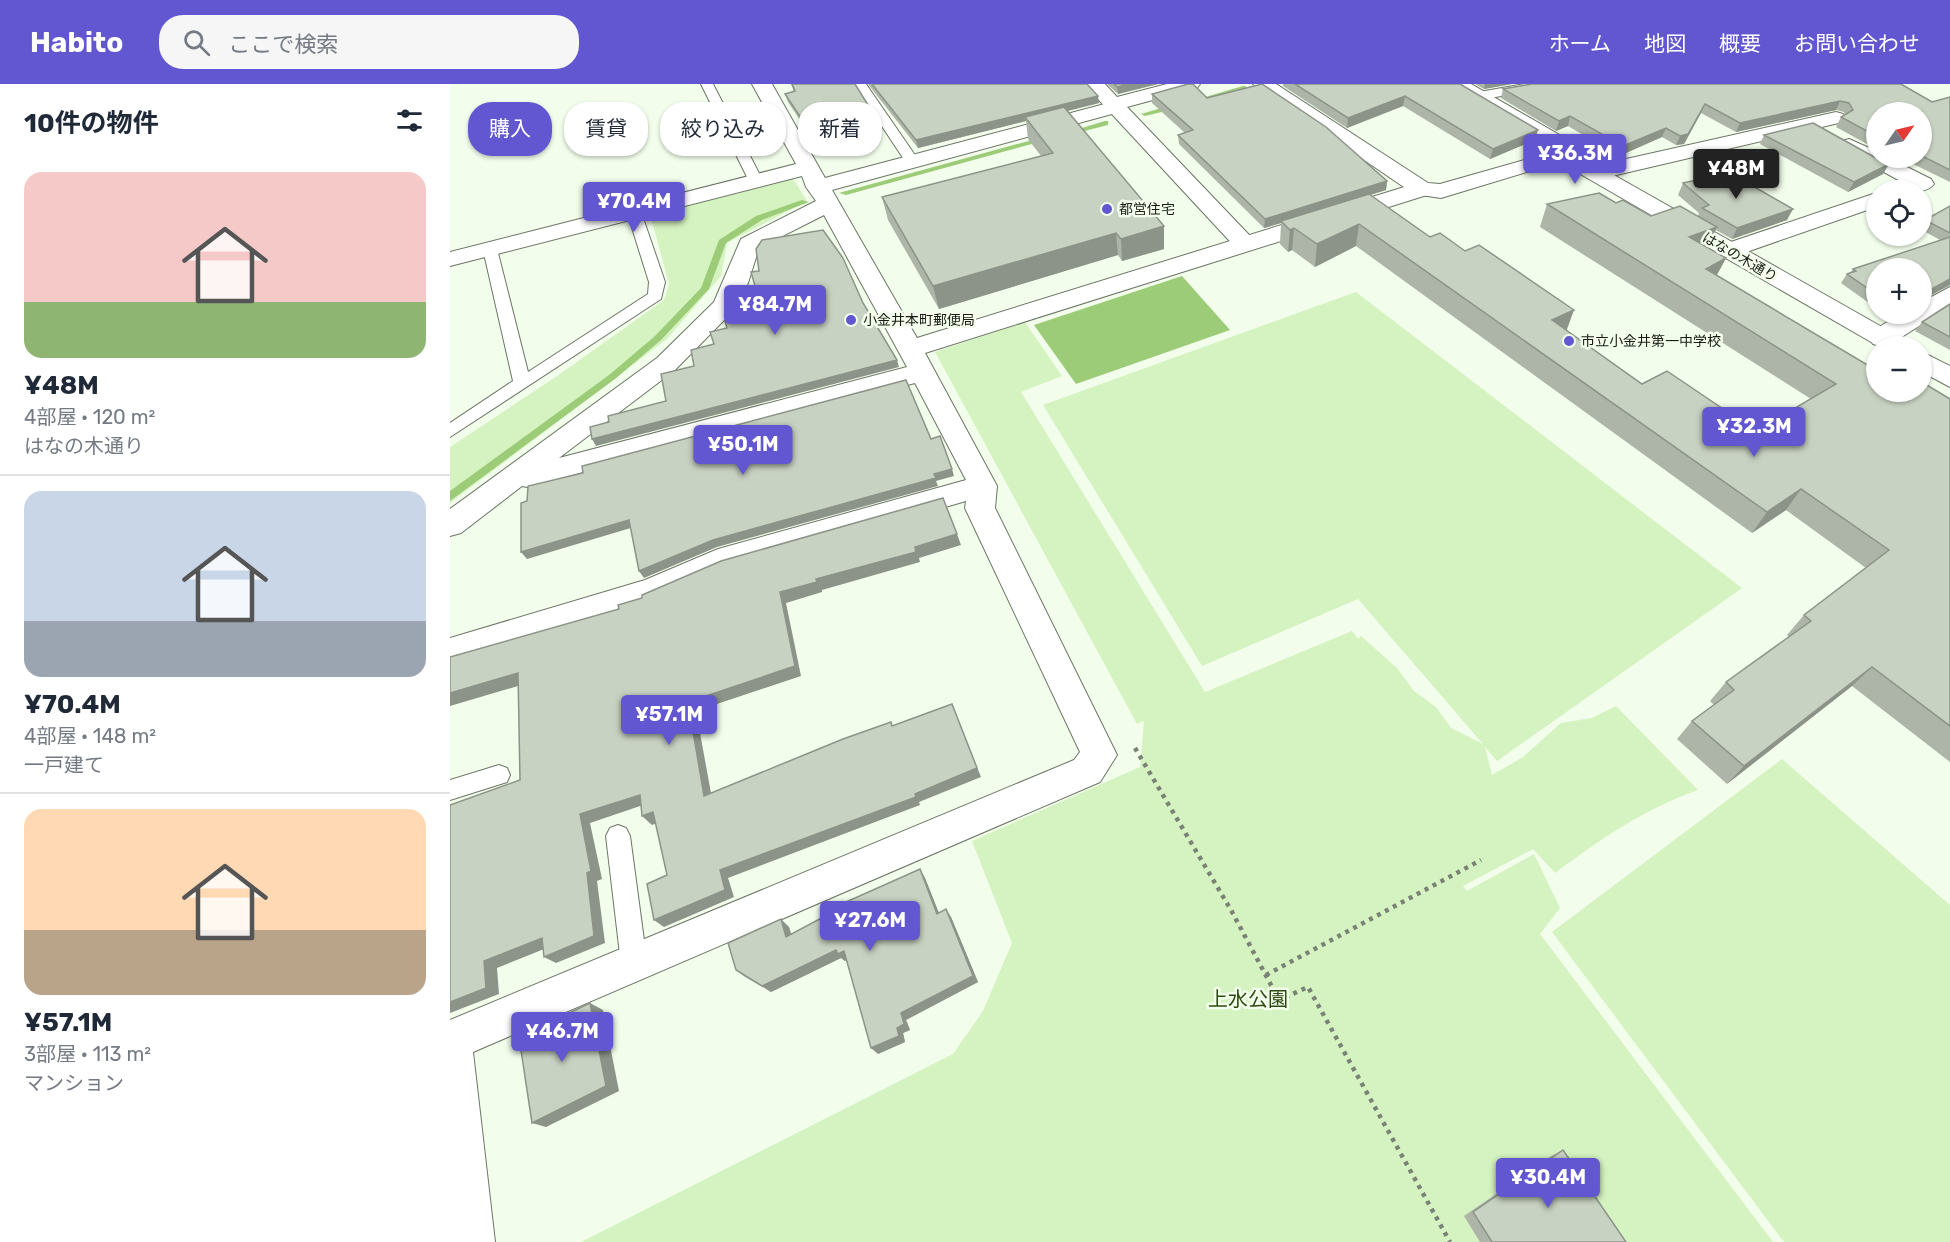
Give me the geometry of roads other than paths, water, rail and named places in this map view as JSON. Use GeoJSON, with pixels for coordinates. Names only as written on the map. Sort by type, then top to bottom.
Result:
{"type":"FeatureCollection","features":[{"type":"Feature","properties":{"kind":"street"},"geometry":{"type":"LineString","coordinates":[[472,1242],[451,1040],[1087,771],[1099,755],[980,508],[983,486],[916,360],[762,84]]}},
{"type":"Feature","properties":{"kind":"street"},"geometry":{"type":"LineString","coordinates":[[1094,84],[1245,244]]}},
{"type":"Feature","properties":{"kind":"street"},"geometry":{"type":"LineString","coordinates":[[450,259],[756,181],[817,186],[1190,84]]}},
{"type":"Feature","properties":{"kind":"street"},"geometry":{"type":"LineString","coordinates":[[1263,84],[1422,189]]}},
{"type":"Feature","properties":{"kind":"street"},"geometry":{"type":"LineString","coordinates":[[511,482],[916,360],[1245,244],[1422,189],[1441,191],[1552,158],[1567,158],[1563,145],[1457,84]]}},
{"type":"Feature","properties":{"kind":"street"},"geometry":{"type":"LineString","coordinates":[[1595,173],[1836,118]]}},
{"type":"Feature","properties":{"kind":"street"},"geometry":{"type":"LineString","coordinates":[[1811,124],[1916,180]]}},
{"type":"Feature","properties":{"kind":"street","name":"はなの木通り"},"geometry":{"type":"LineString","coordinates":[[1567,158],[1878,336]]}},
{"type":"Feature","properties":{"kind":"street"},"geometry":{"type":"LineString","coordinates":[[450,525],[511,482],[666,364],[724,306],[736,283],[749,243],[817,186]]}},
{"type":"Feature","properties":{"kind":"street"},"geometry":{"type":"LineString","coordinates":[[1727,251],[1866,203]]}},
{"type":"Feature","properties":{"kind":"street"},"geometry":{"type":"LineString","coordinates":[[1932,306],[1950,295]]}},
{"type":"Feature","properties":{"kind":"street"},"geometry":{"type":"LineString","coordinates":[[1896,336],[1909,324]]}},
{"type":"Feature","properties":{"kind":"street"},"geometry":{"type":"LineString","coordinates":[[1932,367],[1950,378]]}},
{"type":"Feature","properties":{"kind":"street"},"geometry":{"type":"LineString","coordinates":[[450,651],[654,591],[718,561],[983,486]]}},
{"type":"Feature","properties":{"kind":"lane"},"geometry":{"type":"LineString","coordinates":[[707,84],[756,181]]}},
{"type":"Feature","properties":{"kind":"lane"},"geometry":{"type":"LineString","coordinates":[[860,84],[912,161]]}},
{"type":"Feature","properties":{"kind":"lane"},"geometry":{"type":"LineString","coordinates":[[1479,96],[1546,84]]}},
{"type":"Feature","properties":{"kind":"lane"},"geometry":{"type":"LineString","coordinates":[[450,431],[656,296],[657,282],[634,212]]}},
{"type":"Feature","properties":{"kind":"lane"},"geometry":{"type":"LineString","coordinates":[[490,249],[522,383]]}},
{"type":"Feature","properties":{"kind":"lane"},"geometry":{"type":"LineString","coordinates":[[450,790],[499,775]]}},
{"type":"Feature","properties":{"kind":"lane"},"geometry":{"type":"LineString","coordinates":[[618,836],[634,963]]}},
{"type":"Feature","properties":{"kind":"waterway"},"geometry":{"type":"LineString","coordinates":[[1192,102],[1243,88]]}},
{"type":"Feature","properties":{"kind":"waterway"},"geometry":{"type":"LineString","coordinates":[[1145,114],[1175,106]]}},
{"type":"Feature","properties":{"kind":"waterway"},"geometry":{"type":"LineString","coordinates":[[1069,133],[1105,123]]}},
{"type":"Feature","properties":{"kind":"waterway"},"geometry":{"type":"LineString","coordinates":[[843,193],[1046,139]]}},
{"type":"Feature","properties":{"kind":"waterway"},"geometry":{"type":"LineString","coordinates":[[450,497],[612,377],[658,338],[705,289],[722,242],[759,218],[805,202]]}},
{"type":"Feature","properties":{"kind":"place","name":"都営住宅"},"geometry":{"type":"Point","coordinates":[1107,209]}},
{"type":"Feature","properties":{"kind":"place","name":"小金井本町郵便局"},"geometry":{"type":"Point","coordinates":[851,320]}},
{"type":"Feature","properties":{"kind":"place","name":"市立小金井第一中学校"},"geometry":{"type":"Point","coordinates":[1569,341]}},
{"type":"Feature","properties":{"kind":"park label","name":"上水公園"},"geometry":{"type":"Point","coordinates":[1248,999]}}]}
